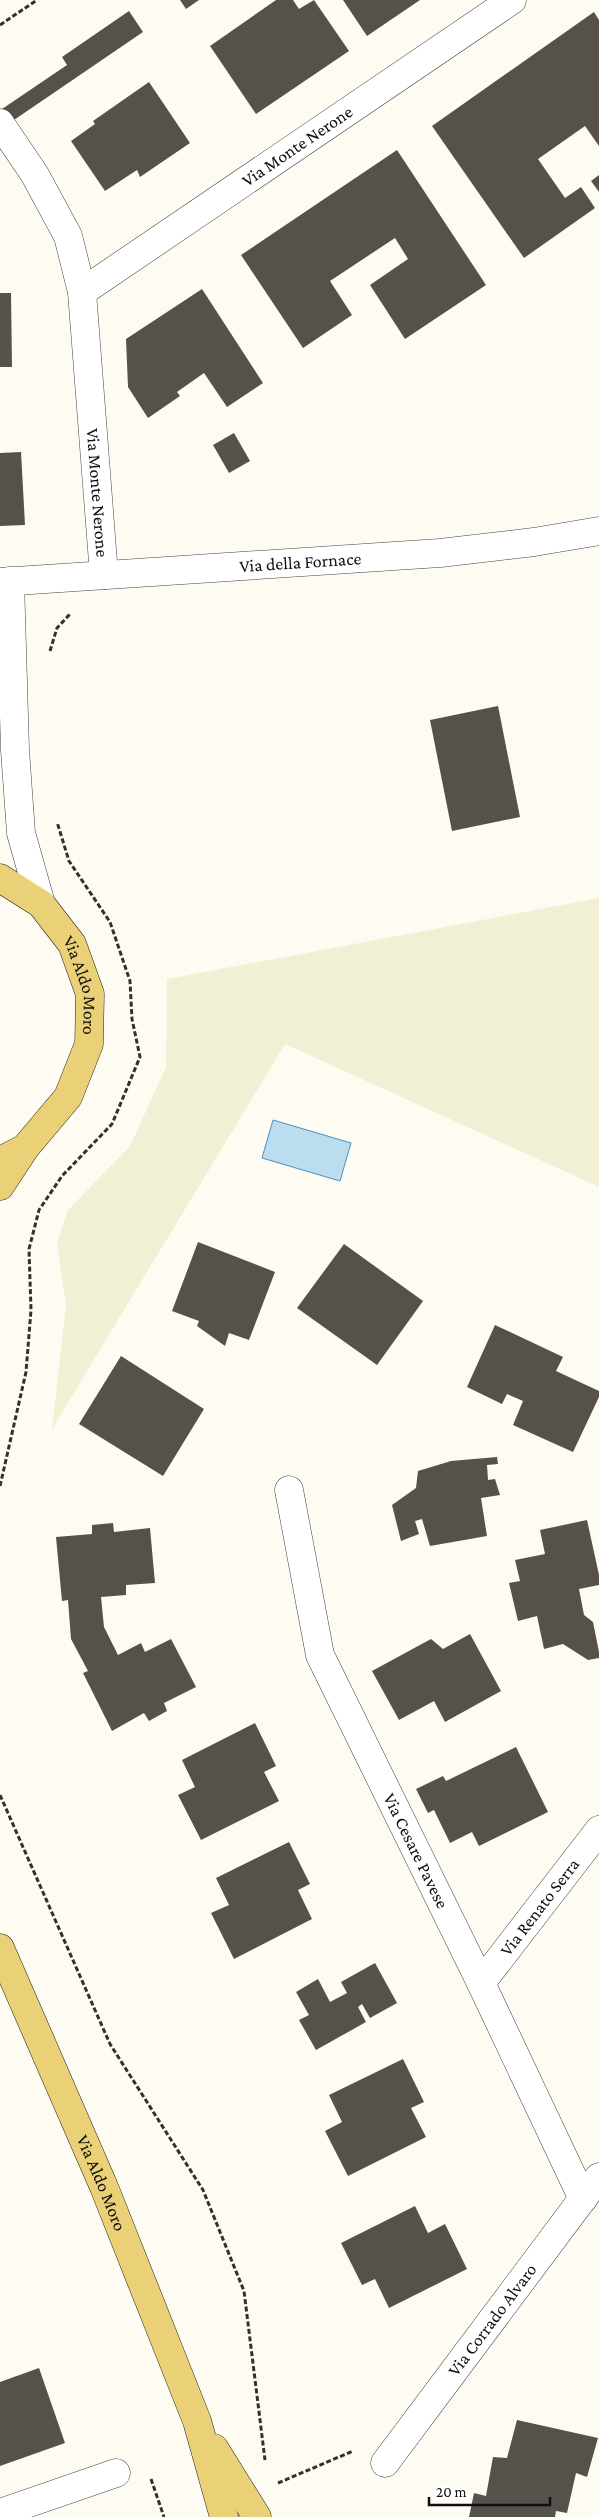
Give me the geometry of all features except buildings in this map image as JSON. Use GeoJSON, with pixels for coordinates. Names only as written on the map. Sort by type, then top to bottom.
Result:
{"type":"FeatureCollection","features":[{"type":"Feature","properties":{"kind":"main road","name":"Via Aldo Moro"},"geometry":{"type":"LineString","coordinates":[[0,878],[41,904],[72,944],[90,994],[89,1044],[68,1097],[25,1148],[0,1186]]}},
{"type":"Feature","properties":{"kind":"main road","name":"Via Aldo Moro"},"geometry":{"type":"LineString","coordinates":[[0,1161],[25,1148]]}},
{"type":"Feature","properties":{"kind":"main road","name":"Via Aldo Moro"},"geometry":{"type":"LineString","coordinates":[[0,1948],[104,2187],[197,2421],[224,2517]]}},
{"type":"Feature","properties":{"kind":"main road","name":"Via Aldo Moro"},"geometry":{"type":"LineString","coordinates":[[197,2421],[257,2517]]}},
{"type":"Feature","properties":{"kind":"street","name":"Via Monte Nerone"},"geometry":{"type":"LineString","coordinates":[[82,292],[512,0]]}},
{"type":"Feature","properties":{"kind":"street","name":"Via Monte Nerone"},"geometry":{"type":"LineString","coordinates":[[0,123],[35,176],[68,236],[82,292],[114,575]]}},
{"type":"Feature","properties":{"kind":"street","name":"Via della Fornace"},"geometry":{"type":"LineString","coordinates":[[5,581],[440,553],[534,542],[599,531]]}},
{"type":"Feature","properties":{"kind":"street","name":"Via Aldo Moro"},"geometry":{"type":"LineString","coordinates":[[5,581],[21,833],[41,904]]}},
{"type":"Feature","properties":{"kind":"street","name":"Via Aldo Moro"},"geometry":{"type":"LineString","coordinates":[[0,779],[15,750]]}},
{"type":"Feature","properties":{"kind":"street","name":"Via Cesare Pavese"},"geometry":{"type":"LineString","coordinates":[[289,1490],[320,1655],[481,1983],[583,2199]]}},
{"type":"Feature","properties":{"kind":"street","name":"Via Renato Serra"},"geometry":{"type":"LineString","coordinates":[[481,1983],[599,1830]]}},
{"type":"Feature","properties":{"kind":"street","name":"Via Corrado Alvaro"},"geometry":{"type":"LineString","coordinates":[[385,2463],[599,2177]]}},
{"type":"Feature","properties":{"kind":"street"},"geometry":{"type":"LineString","coordinates":[[0,2513],[116,2473]]}},
{"type":"Feature","properties":{"kind":"path"},"geometry":{"type":"LineString","coordinates":[[0,25],[37,0]]}},
{"type":"Feature","properties":{"kind":"path"},"geometry":{"type":"LineString","coordinates":[[50,657],[50,649],[57,628],[70,614],[80,613]]}},
{"type":"Feature","properties":{"kind":"path"},"geometry":{"type":"LineString","coordinates":[[0,1486],[26,1372],[31,1310],[29,1249],[39,1210],[62,1176],[112,1124],[140,1057],[132,1019],[130,981],[110,922],[69,861],[55,815]]}},
{"type":"Feature","properties":{"kind":"path"},"geometry":{"type":"LineString","coordinates":[[0,1795],[110,2044],[203,2190],[244,2291],[266,2467]]}},
{"type":"Feature","properties":{"kind":"path"},"geometry":{"type":"LineString","coordinates":[[277,2483],[363,2447],[385,2463]]}},
{"type":"Feature","properties":{"kind":"shaded area"},"geometry":{"type":"Polygon","coordinates":[[[599,898],[599,1187],[285,1044],[52,1429],[66,1305],[57,1242],[68,1210],[130,1146],[166,1067],[167,979],[599,898]]]}},
{"type":"Feature","properties":{"kind":"water"},"geometry":{"type":"Polygon","coordinates":[[[273,1120],[351,1143],[340,1181],[262,1158],[273,1120]]]}}]}
